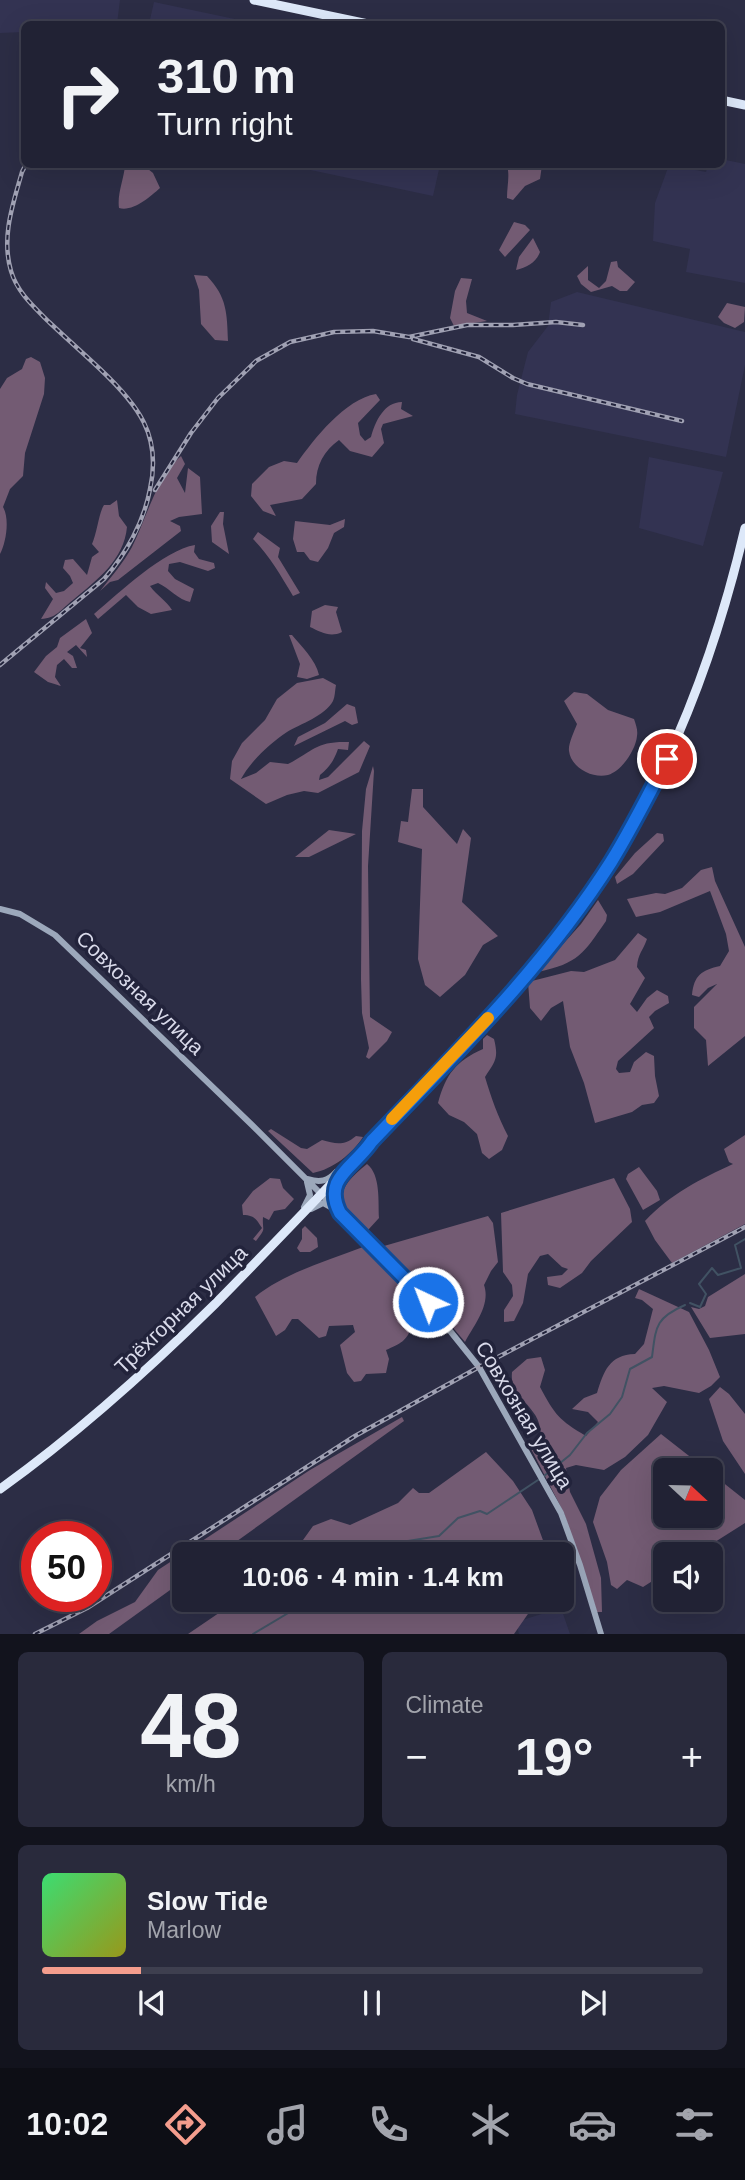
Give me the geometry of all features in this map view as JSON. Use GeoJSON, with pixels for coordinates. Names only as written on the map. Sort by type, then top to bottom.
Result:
{"type":"FeatureCollection","features":[{"type":"Feature","properties":{"kind":"highway"},"geometry":{"type":"LineString","coordinates":[[254,0],[354,21]]}},
{"type":"Feature","properties":{"kind":"highway"},"geometry":{"type":"LineString","coordinates":[[725,101],[745,105]]}},
{"type":"Feature","properties":{"kind":"highway","name":"Трёхгорная улица"},"geometry":{"type":"LineString","coordinates":[[0,1489],[82,1425],[179,1339],[263,1255],[525,978],[610,863],[648,799],[702,677],[722,620],[745,528]]}},
{"type":"Feature","properties":{"kind":"main road","name":"Совхозная улица"},"geometry":{"type":"LineString","coordinates":[[0,909],[20,915],[55,935],[418,1290],[480,1367],[561,1513],[601,1634]]}},
{"type":"Feature","properties":{"kind":"main road"},"geometry":{"type":"LineString","coordinates":[[304,1177],[317,1181],[330,1178],[374,1139]]}},
{"type":"Feature","properties":{"kind":"main road"},"geometry":{"type":"LineString","coordinates":[[340,1213],[334,1200],[336,1182],[374,1139]]}},
{"type":"Feature","properties":{"kind":"main road"},"geometry":{"type":"LineString","coordinates":[[263,1255],[308,1201],[310,1190],[304,1177]]}},
{"type":"Feature","properties":{"kind":"main road"},"geometry":{"type":"LineString","coordinates":[[263,1255],[317,1205],[323,1203],[340,1213]]}},
{"type":"Feature","properties":{"kind":"shaded area"},"geometry":{"type":"Polygon","coordinates":[[[0,0],[120,0],[117,21],[21,21],[21,32],[0,33],[0,0]]]}},
{"type":"Feature","properties":{"kind":"shaded area"},"geometry":{"type":"Polygon","coordinates":[[[154,2],[244,21],[150,21],[154,2]]]}},
{"type":"Feature","properties":{"kind":"shaded area"},"geometry":{"type":"Polygon","coordinates":[[[725,160],[745,164],[745,283],[686,272],[690,249],[653,241],[655,203],[668,168],[706,172],[707,168],[725,168],[725,160]]]}},
{"type":"Feature","properties":{"kind":"shaded area"},"geometry":{"type":"Polygon","coordinates":[[[124,168],[147,168],[153,173],[160,188],[141,203],[124,209],[119,208],[124,168]]]}},
{"type":"Feature","properties":{"kind":"shaded area"},"geometry":{"type":"Polygon","coordinates":[[[304,168],[439,168],[433,196],[304,168]]]}},
{"type":"Feature","properties":{"kind":"shaded area"},"geometry":{"type":"Polygon","coordinates":[[[507,168],[542,168],[540,179],[525,186],[513,200],[507,198],[507,168]]]}},
{"type":"Feature","properties":{"kind":"shaded area"},"geometry":{"type":"Polygon","coordinates":[[[514,222],[525,225],[530,230],[505,257],[499,250],[514,222]]]}},
{"type":"Feature","properties":{"kind":"shaded area"},"geometry":{"type":"Polygon","coordinates":[[[533,238],[540,252],[538,256],[531,264],[516,270],[519,257],[533,238]]]}},
{"type":"Feature","properties":{"kind":"shaded area"},"geometry":{"type":"Polygon","coordinates":[[[617,261],[618,267],[635,282],[627,291],[620,291],[612,286],[591,292],[581,284],[577,276],[588,266],[588,280],[599,288],[606,281],[611,262],[617,261]]]}},
{"type":"Feature","properties":{"kind":"shaded area"},"geometry":{"type":"Polygon","coordinates":[[[194,275],[207,276],[219,291],[226,314],[228,341],[215,340],[201,324],[199,290],[194,275]]]}},
{"type":"Feature","properties":{"kind":"shaded area"},"geometry":{"type":"Polygon","coordinates":[[[461,278],[472,279],[466,301],[467,313],[487,321],[454,326],[450,318],[455,291],[461,278]]]}},
{"type":"Feature","properties":{"kind":"shaded area"},"geometry":{"type":"Polygon","coordinates":[[[577,292],[745,332],[745,365],[726,457],[515,414],[528,352],[548,326],[551,302],[577,292]]]}},
{"type":"Feature","properties":{"kind":"shaded area"},"geometry":{"type":"Polygon","coordinates":[[[727,303],[745,307],[744,322],[735,328],[718,317],[727,303]]]}},
{"type":"Feature","properties":{"kind":"shaded area"},"geometry":{"type":"Polygon","coordinates":[[[31,357],[40,362],[45,378],[44,394],[25,453],[23,476],[10,489],[3,507],[6,531],[0,554],[0,389],[7,378],[22,369],[26,359],[31,357]]]}},
{"type":"Feature","properties":{"kind":"shaded area"},"geometry":{"type":"Polygon","coordinates":[[[376,394],[380,400],[358,423],[360,435],[365,441],[371,437],[378,419],[390,405],[402,402],[401,409],[413,416],[383,424],[381,429],[384,443],[372,457],[350,451],[339,440],[325,454],[317,471],[316,484],[302,499],[270,505],[276,516],[263,511],[251,496],[252,484],[269,467],[284,461],[297,463],[331,421],[364,397],[376,394]]]}},
{"type":"Feature","properties":{"kind":"shaded area"},"geometry":{"type":"Polygon","coordinates":[[[181,456],[185,464],[177,478],[185,493],[188,468],[200,477],[202,514],[170,521],[180,526],[181,531],[100,591],[129,553],[159,486],[181,456]]]}},
{"type":"Feature","properties":{"kind":"shaded area"},"geometry":{"type":"Polygon","coordinates":[[[649,457],[723,472],[703,546],[639,528],[649,457]]]}},
{"type":"Feature","properties":{"kind":"shaded area"},"geometry":{"type":"Polygon","coordinates":[[[117,500],[119,516],[127,527],[121,550],[100,577],[58,613],[41,619],[53,599],[45,588],[46,582],[56,593],[64,591],[73,583],[63,568],[65,560],[73,559],[87,575],[92,557],[99,552],[92,544],[102,508],[117,500]]]}},
{"type":"Feature","properties":{"kind":"shaded area"},"geometry":{"type":"Polygon","coordinates":[[[220,512],[224,512],[223,524],[229,554],[212,542],[211,526],[220,512]]]}},
{"type":"Feature","properties":{"kind":"shaded area"},"geometry":{"type":"Polygon","coordinates":[[[345,519],[344,527],[334,533],[318,562],[310,560],[304,552],[297,552],[293,539],[295,521],[330,525],[345,519]]]}},
{"type":"Feature","properties":{"kind":"shaded area"},"geometry":{"type":"Polygon","coordinates":[[[258,532],[280,548],[278,557],[300,593],[293,596],[270,559],[253,539],[258,532]]]}},
{"type":"Feature","properties":{"kind":"shaded area"},"geometry":{"type":"Polygon","coordinates":[[[195,545],[194,552],[199,559],[214,563],[215,568],[208,571],[180,562],[169,564],[168,571],[175,579],[194,589],[190,602],[158,583],[150,586],[172,610],[151,614],[138,607],[126,595],[98,619],[94,614],[156,563],[195,545]]]}},
{"type":"Feature","properties":{"kind":"shaded area"},"geometry":{"type":"Polygon","coordinates":[[[325,605],[338,607],[336,612],[342,632],[330,634],[310,627],[312,611],[325,605]]]}},
{"type":"Feature","properties":{"kind":"shaded area"},"geometry":{"type":"Polygon","coordinates":[[[86,619],[92,633],[80,648],[86,650],[87,657],[76,645],[67,652],[73,656],[77,668],[72,668],[64,659],[57,665],[55,677],[61,686],[48,682],[34,672],[57,647],[60,638],[86,619]]]}},
{"type":"Feature","properties":{"kind":"shaded area"},"geometry":{"type":"Polygon","coordinates":[[[289,635],[292,635],[308,654],[319,675],[307,679],[297,677],[300,664],[289,635]]]}},
{"type":"Feature","properties":{"kind":"shaded area"},"geometry":{"type":"Polygon","coordinates":[[[323,678],[336,685],[334,699],[329,706],[274,742],[255,759],[241,779],[256,773],[270,762],[288,764],[316,747],[349,742],[348,750],[338,749],[319,780],[328,777],[364,741],[370,746],[359,772],[318,793],[304,791],[266,804],[230,779],[232,761],[242,743],[265,720],[277,699],[297,683],[323,678]]]}},
{"type":"Feature","properties":{"kind":"shaded area"},"geometry":{"type":"Polygon","coordinates":[[[574,692],[587,694],[608,710],[634,719],[637,734],[634,747],[623,764],[613,773],[602,776],[590,774],[578,767],[571,757],[569,745],[577,724],[564,701],[574,692]]]}},
{"type":"Feature","properties":{"kind":"shaded area"},"geometry":{"type":"Polygon","coordinates":[[[347,704],[355,707],[358,723],[352,725],[345,721],[294,746],[298,737],[325,723],[347,704]]]}},
{"type":"Feature","properties":{"kind":"shaded area"},"geometry":{"type":"Polygon","coordinates":[[[373,766],[368,866],[370,1017],[392,1032],[369,1059],[366,1057],[369,1048],[362,1013],[362,831],[366,789],[373,766]]]}},
{"type":"Feature","properties":{"kind":"shaded area"},"geometry":{"type":"Polygon","coordinates":[[[412,789],[423,789],[423,807],[457,844],[463,829],[471,838],[462,902],[498,936],[483,945],[465,975],[440,997],[425,985],[418,959],[422,849],[398,842],[401,821],[408,822],[412,789]]]}},
{"type":"Feature","properties":{"kind":"shaded area"},"geometry":{"type":"Polygon","coordinates":[[[329,830],[356,834],[309,857],[295,857],[329,830]]]}},
{"type":"Feature","properties":{"kind":"shaded area"},"geometry":{"type":"Polygon","coordinates":[[[657,833],[663,834],[664,841],[633,874],[617,884],[615,877],[635,853],[657,833]]]}},
{"type":"Feature","properties":{"kind":"shaded area"},"geometry":{"type":"Polygon","coordinates":[[[712,867],[715,881],[745,947],[745,1036],[708,1066],[706,1040],[694,1028],[694,1007],[717,984],[699,997],[692,995],[693,988],[700,974],[720,966],[729,951],[726,934],[710,891],[660,912],[636,917],[627,899],[656,893],[665,894],[682,888],[701,870],[712,867]]]}},
{"type":"Feature","properties":{"kind":"shaded area"},"geometry":{"type":"Polygon","coordinates":[[[598,900],[607,915],[606,921],[585,949],[579,956],[563,965],[538,972],[581,924],[598,900]]]}},
{"type":"Feature","properties":{"kind":"shaded area"},"geometry":{"type":"Polygon","coordinates":[[[638,933],[647,939],[637,967],[645,978],[630,1004],[637,1012],[657,990],[668,996],[669,1003],[649,1017],[654,1028],[618,1061],[616,1069],[619,1073],[630,1072],[634,1062],[646,1052],[654,1056],[659,1096],[654,1103],[595,1123],[570,1047],[563,1001],[551,1008],[541,1021],[530,1008],[528,982],[571,971],[584,972],[615,960],[638,933]]]}},
{"type":"Feature","properties":{"kind":"shaded area"},"geometry":{"type":"Polygon","coordinates":[[[487,1035],[494,1039],[496,1056],[485,1077],[508,1136],[502,1150],[489,1159],[482,1153],[477,1134],[464,1122],[449,1115],[438,1103],[453,1070],[466,1058],[483,1049],[483,1039],[487,1035]]]}},
{"type":"Feature","properties":{"kind":"shaded area"},"geometry":{"type":"Polygon","coordinates":[[[271,1129],[307,1149],[322,1140],[340,1143],[356,1136],[363,1137],[341,1160],[313,1173],[268,1131],[271,1129]]]}},
{"type":"Feature","properties":{"kind":"shaded area"},"geometry":{"type":"Polygon","coordinates":[[[745,1135],[745,1224],[672,1263],[645,1221],[686,1188],[733,1164],[729,1162],[724,1149],[745,1135]]]}},
{"type":"Feature","properties":{"kind":"shaded area"},"geometry":{"type":"Polygon","coordinates":[[[367,1164],[377,1182],[379,1218],[368,1230],[349,1212],[342,1197],[348,1182],[367,1164]]]}},
{"type":"Feature","properties":{"kind":"shaded area"},"geometry":{"type":"Polygon","coordinates":[[[639,1167],[657,1191],[660,1200],[643,1210],[626,1179],[628,1174],[639,1167]]]}},
{"type":"Feature","properties":{"kind":"shaded area"},"geometry":{"type":"Polygon","coordinates":[[[270,1178],[280,1179],[283,1188],[294,1199],[285,1209],[274,1211],[269,1220],[263,1217],[263,1231],[256,1241],[253,1239],[262,1228],[254,1218],[243,1215],[242,1205],[253,1191],[270,1178]]]}},
{"type":"Feature","properties":{"kind":"shaded area"},"geometry":{"type":"Polygon","coordinates":[[[614,1178],[630,1209],[632,1222],[582,1273],[560,1288],[548,1285],[547,1277],[562,1275],[568,1269],[548,1254],[540,1256],[528,1274],[523,1303],[514,1321],[504,1322],[504,1310],[513,1296],[512,1285],[503,1272],[501,1213],[614,1178]]]}},
{"type":"Feature","properties":{"kind":"shaded area"},"geometry":{"type":"Polygon","coordinates":[[[488,1216],[493,1223],[498,1262],[484,1285],[486,1292],[483,1307],[465,1342],[384,1246],[488,1216]]]}},
{"type":"Feature","properties":{"kind":"shaded area"},"geometry":{"type":"Polygon","coordinates":[[[305,1226],[317,1238],[318,1247],[310,1252],[300,1252],[297,1248],[305,1226]]]}},
{"type":"Feature","properties":{"kind":"shaded area"},"geometry":{"type":"Polygon","coordinates":[[[363,1247],[418,1299],[437,1326],[434,1332],[425,1326],[412,1326],[402,1341],[386,1350],[389,1359],[386,1373],[366,1374],[361,1381],[354,1382],[347,1373],[340,1345],[355,1332],[353,1325],[329,1326],[326,1336],[319,1338],[298,1319],[292,1319],[285,1330],[276,1336],[255,1297],[293,1274],[363,1247]]]}},
{"type":"Feature","properties":{"kind":"shaded area"},"geometry":{"type":"Polygon","coordinates":[[[745,1274],[745,1334],[710,1338],[691,1307],[699,1309],[705,1306],[708,1297],[745,1274]]]}},
{"type":"Feature","properties":{"kind":"shaded area"},"geometry":{"type":"Polygon","coordinates":[[[639,1289],[689,1312],[720,1377],[699,1393],[664,1386],[652,1388],[667,1402],[648,1435],[625,1457],[604,1470],[576,1465],[566,1468],[570,1492],[586,1524],[601,1578],[602,1612],[597,1612],[564,1513],[528,1443],[541,1445],[540,1428],[536,1416],[515,1390],[512,1372],[527,1359],[541,1357],[545,1370],[540,1387],[545,1396],[558,1416],[586,1436],[598,1422],[588,1412],[572,1409],[584,1398],[597,1393],[605,1371],[613,1361],[635,1354],[644,1344],[653,1309],[635,1298],[639,1289]]]}},
{"type":"Feature","properties":{"kind":"shaded area"},"geometry":{"type":"Polygon","coordinates":[[[720,1387],[745,1414],[745,1474],[723,1441],[709,1399],[720,1387]]]}},
{"type":"Feature","properties":{"kind":"shaded area"},"geometry":{"type":"Polygon","coordinates":[[[402,1417],[404,1421],[236,1542],[201,1542],[310,1470],[402,1417]]]}},
{"type":"Feature","properties":{"kind":"shaded area"},"geometry":{"type":"Polygon","coordinates":[[[661,1434],[692,1458],[653,1458],[653,1528],[723,1528],[723,1483],[745,1500],[745,1523],[715,1542],[653,1542],[653,1581],[643,1587],[627,1580],[617,1589],[611,1585],[607,1562],[593,1522],[600,1497],[621,1470],[661,1434]]]}},
{"type":"Feature","properties":{"kind":"shaded area"},"geometry":{"type":"Polygon","coordinates":[[[486,1452],[513,1481],[532,1510],[544,1542],[302,1542],[313,1526],[331,1519],[350,1525],[398,1503],[413,1488],[419,1493],[429,1493],[486,1452]]]}},
{"type":"Feature","properties":{"kind":"shaded area"},"geometry":{"type":"Polygon","coordinates":[[[172,1561],[172,1589],[109,1634],[79,1634],[97,1621],[135,1602],[158,1570],[172,1561]]]}},
{"type":"Feature","properties":{"kind":"shaded area"},"geometry":{"type":"Polygon","coordinates":[[[220,1612],[529,1612],[514,1634],[188,1634],[220,1612]]]}},
{"type":"Feature","properties":{"kind":"shaded area"},"geometry":{"type":"Polygon","coordinates":[[[548,1612],[562,1612],[570,1634],[519,1634],[516,1622],[548,1612]]]}},
{"type":"Feature","properties":{"kind":"waterway"},"geometry":{"type":"LineString","coordinates":[[690,1303],[700,1307],[706,1294],[699,1284],[712,1268],[718,1275],[741,1268],[735,1245],[745,1239]]}},
{"type":"Feature","properties":{"kind":"waterway"},"geometry":{"type":"LineString","coordinates":[[544,1476],[570,1455],[587,1433],[610,1414],[622,1397],[630,1369],[652,1357],[656,1331],[662,1319],[685,1305]]}},
{"type":"Feature","properties":{"kind":"waterway"},"geometry":{"type":"LineString","coordinates":[[402,1542],[439,1536],[458,1518],[480,1511],[487,1514],[538,1480]]}},
{"type":"Feature","properties":{"kind":"waterway"},"geometry":{"type":"LineString","coordinates":[[253,1634],[290,1612]]}},
{"type":"Feature","properties":{"kind":"railway"},"geometry":{"type":"LineString","coordinates":[[0,665],[104,579],[112,569],[139,525],[153,470],[153,453],[144,422],[126,395],[32,305],[14,279],[8,258],[9,221],[24,168]]}},
{"type":"Feature","properties":{"kind":"railway"},"geometry":{"type":"LineString","coordinates":[[155,490],[191,433],[218,398],[256,361],[290,342],[334,332],[373,331],[409,337],[467,325],[556,322],[583,325]]}},
{"type":"Feature","properties":{"kind":"railway"},"geometry":{"type":"LineString","coordinates":[[413,339],[479,357],[527,384],[682,421]]}},
{"type":"Feature","properties":{"kind":"railway"},"geometry":{"type":"LineString","coordinates":[[35,1634],[87,1608],[355,1436],[479,1367],[745,1227]]}},
{"type":"Feature","properties":{"kind":"slow traffic"},"geometry":{"type":"LineString","coordinates":[[392,1119],[488,1018]]}},
{"type":"Feature","properties":{"kind":"route"},"geometry":{"type":"LineString","coordinates":[[428,1302],[340,1213],[333,1193],[336,1182],[525,978],[551,945],[610,863],[648,799],[667,759]]}}]}
